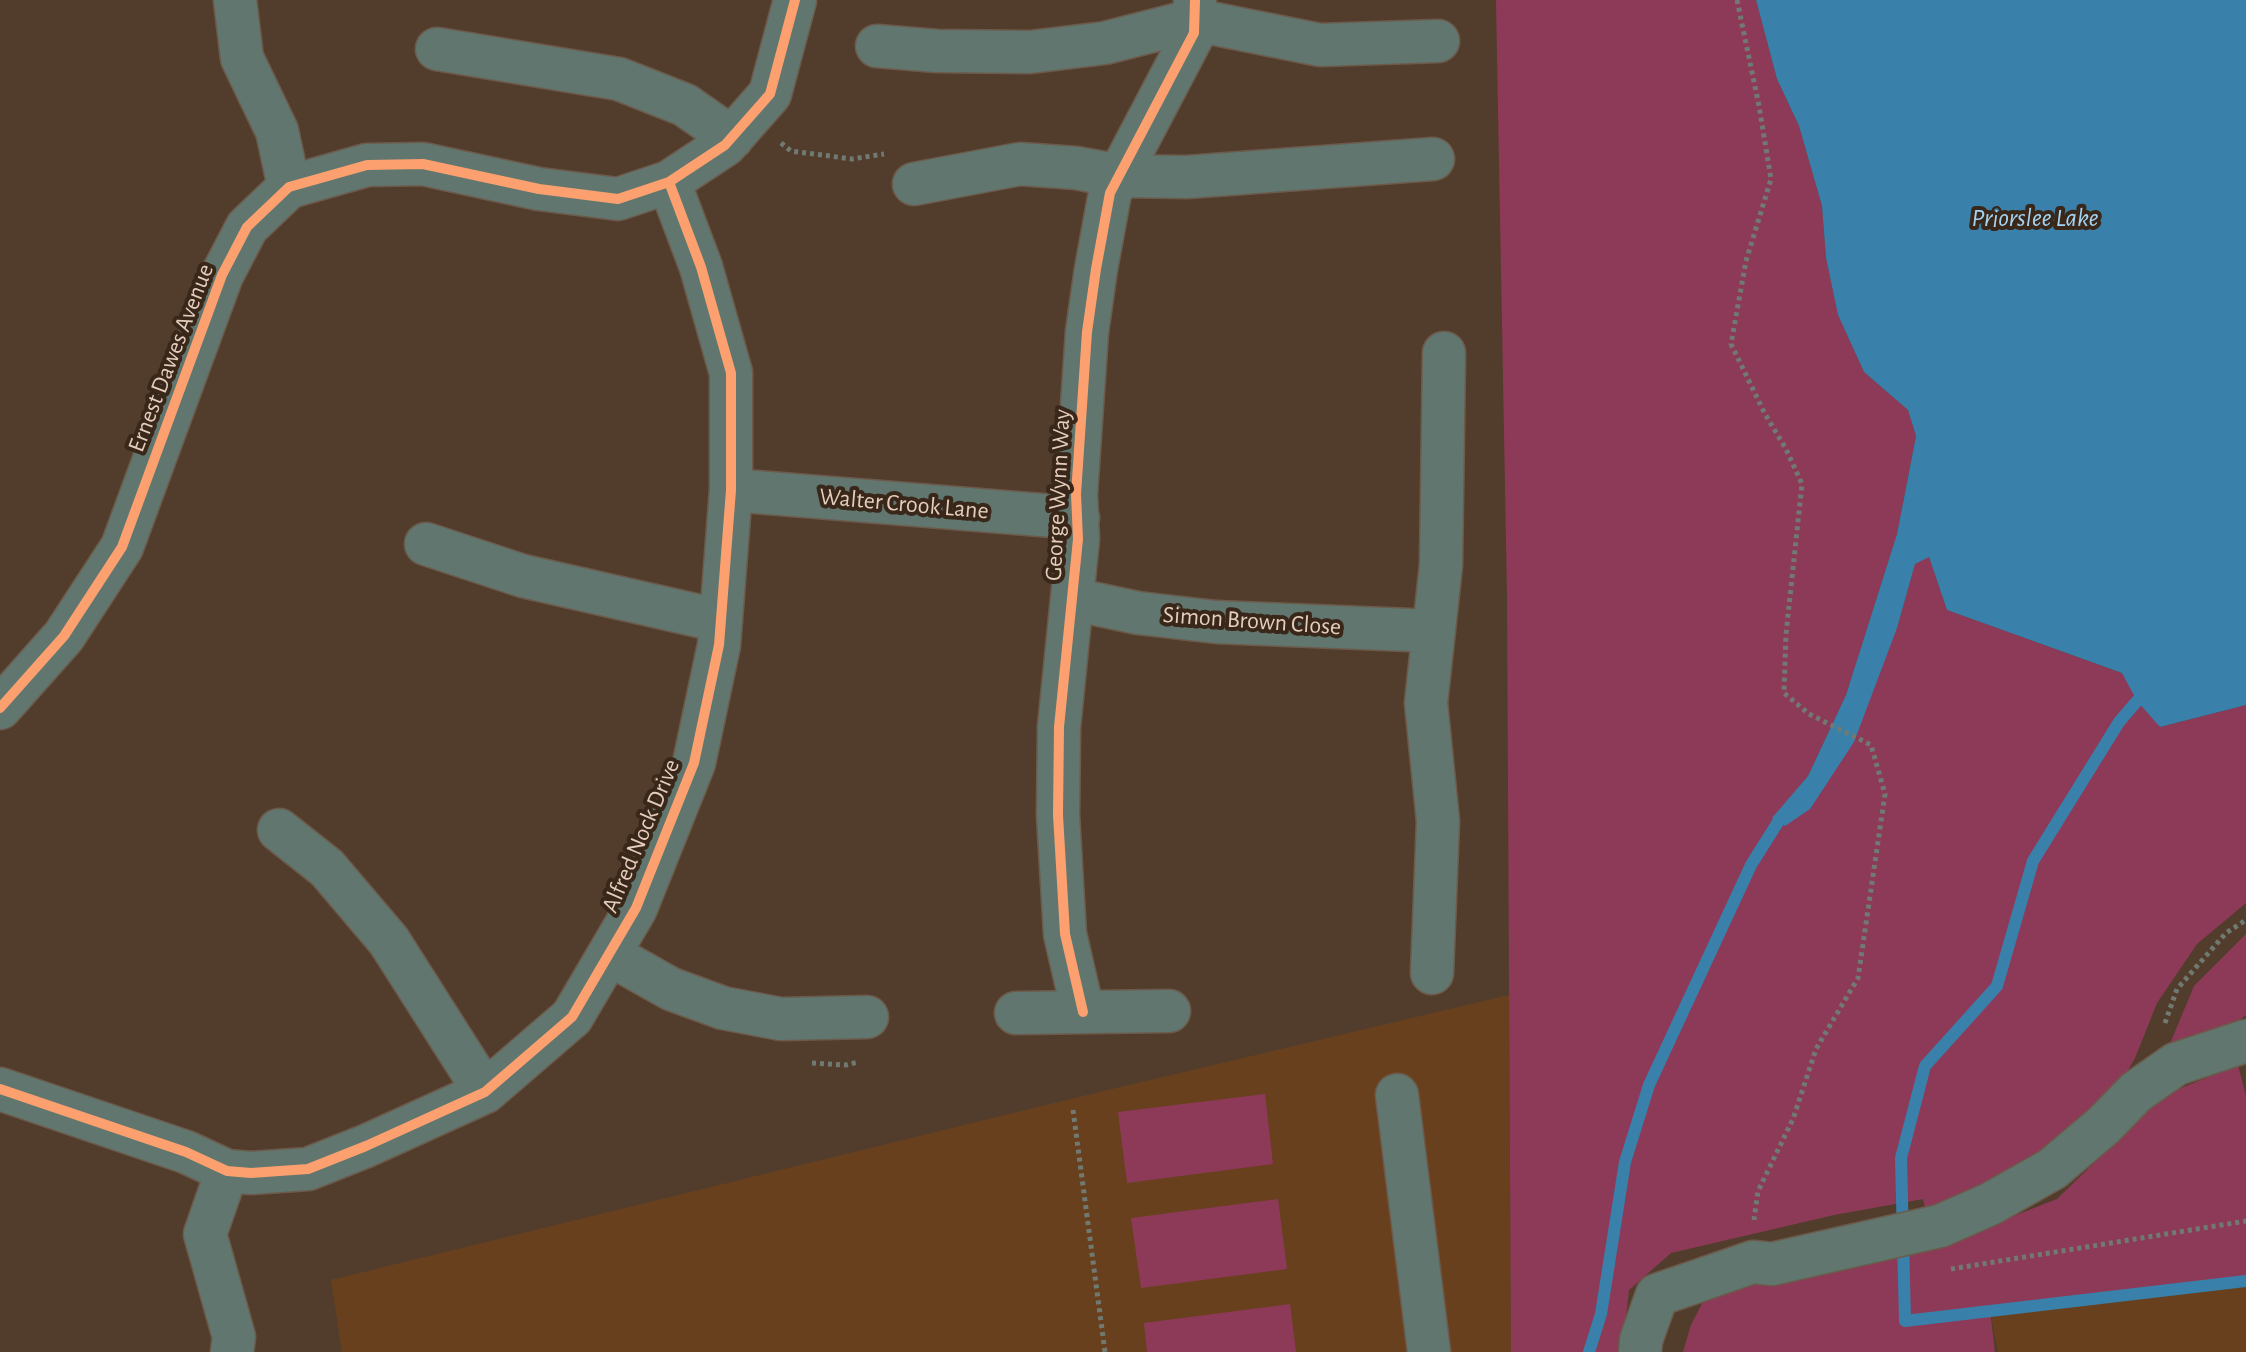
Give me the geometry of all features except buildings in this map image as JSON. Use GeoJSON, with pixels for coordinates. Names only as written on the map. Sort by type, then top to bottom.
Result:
{"type":"FeatureCollection","features":[{"type":"Feature","properties":{"kind":"street"},"geometry":{"type":"LineString","coordinates":[[235,0],[242,58],[277,131],[289,187]]}},
{"type":"Feature","properties":{"kind":"street","name":"Ernest Dawes Avenue"},"geometry":{"type":"LineString","coordinates":[[0,708],[64,636],[122,547],[222,275],[247,227],[289,187],[367,165],[423,164],[539,189],[618,199],[669,182],[725,145],[770,94],[795,0]]}},
{"type":"Feature","properties":{"kind":"street"},"geometry":{"type":"LineString","coordinates":[[877,46],[937,51],[1030,52],[1105,43],[1195,10],[1320,45],[1438,41]]}},
{"type":"Feature","properties":{"kind":"street","name":"George Wynn Way"},"geometry":{"type":"LineString","coordinates":[[1083,1012],[1065,934],[1058,815],[1059,727],[1078,539],[1076,494],[1087,332],[1110,193],[1194,33],[1195,10]]}},
{"type":"Feature","properties":{"kind":"street"},"geometry":{"type":"LineString","coordinates":[[437,49],[619,79],[685,105],[732,138]]}},
{"type":"Feature","properties":{"kind":"street"},"geometry":{"type":"LineString","coordinates":[[914,184],[1020,164],[1076,168],[1120,176],[1187,177],[1433,159]]}},
{"type":"Feature","properties":{"kind":"street","name":"Alfred Nock Drive"},"geometry":{"type":"LineString","coordinates":[[0,1089],[186,1152],[227,1171],[251,1173],[308,1169],[485,1092],[572,1017],[636,908],[694,763],[719,645],[731,490],[731,373],[701,267],[669,182]]}},
{"type":"Feature","properties":{"kind":"street"},"geometry":{"type":"LineString","coordinates":[[1432,973],[1438,821],[1426,703],[1441,565],[1444,353]]}},
{"type":"Feature","properties":{"kind":"street","name":"Walter Crook Lane"},"geometry":{"type":"LineString","coordinates":[[731,490],[1078,518]]}},
{"type":"Feature","properties":{"kind":"street"},"geometry":{"type":"LineString","coordinates":[[426,544],[523,576],[721,621]]}},
{"type":"Feature","properties":{"kind":"street","name":"Simon Brown Close"},"geometry":{"type":"LineString","coordinates":[[1072,599],[1138,613],[1216,622],[1434,631]]}},
{"type":"Feature","properties":{"kind":"street"},"geometry":{"type":"LineString","coordinates":[[279,830],[327,868],[389,941],[485,1092]]}},
{"type":"Feature","properties":{"kind":"street"},"geometry":{"type":"LineString","coordinates":[[609,954],[671,989],[723,1008],[781,1019],[867,1017]]}},
{"type":"Feature","properties":{"kind":"street"},"geometry":{"type":"LineString","coordinates":[[1016,1013],[1169,1011]]}},
{"type":"Feature","properties":{"kind":"street"},"geometry":{"type":"LineString","coordinates":[[1640,1346],[1657,1295],[1753,1262],[1772,1264],[1940,1226],[1990,1204],[2052,1169],[2104,1125],[2136,1092],[2176,1064],[2246,1041]]}},
{"type":"Feature","properties":{"kind":"street"},"geometry":{"type":"LineString","coordinates":[[1397,1095],[1429,1352]]}},
{"type":"Feature","properties":{"kind":"street"},"geometry":{"type":"LineString","coordinates":[[227,1171],[205,1234],[234,1337],[232,1352]]}},
{"type":"Feature","properties":{"kind":"path"},"geometry":{"type":"LineString","coordinates":[[1737,0],[1771,179],[1746,261],[1731,344],[1802,484],[1786,634],[1784,693],[1809,714],[1871,745],[1885,794],[1858,978],[1816,1049],[1793,1119],[1758,1191],[1746,1265]]}},
{"type":"Feature","properties":{"kind":"path"},"geometry":{"type":"LineString","coordinates":[[2146,1085],[2151,1059],[2177,989],[2226,933],[2246,920]]}},
{"type":"Feature","properties":{"kind":"path"},"geometry":{"type":"LineString","coordinates":[[1073,1110],[1105,1352]]}},
{"type":"Feature","properties":{"kind":"path"},"geometry":{"type":"LineString","coordinates":[[1941,1271],[2246,1221]]}},
{"type":"Feature","properties":{"kind":"shaded area"},"geometry":{"type":"Polygon","coordinates":[[[1496,0],[1756,0],[1777,79],[1799,126],[1822,206],[1826,258],[1838,315],[1864,372],[1908,410],[1916,436],[1897,534],[1846,695],[1808,776],[1773,818],[1785,826],[1897,628],[1915,563],[1929,557],[1947,610],[2122,673],[2160,727],[2246,705],[2246,903],[2197,944],[2157,1003],[2135,1058],[2117,1090],[2058,1142],[1927,1216],[1923,1199],[1834,1215],[1671,1253],[1629,1290],[1622,1352],[1511,1352],[1507,593],[1496,0]]]}},
{"type":"Feature","properties":{"kind":"shaded area"},"geometry":{"type":"Polygon","coordinates":[[[2246,934],[2246,1015],[2230,1027],[2167,1051],[2194,986],[2246,934]]]}},
{"type":"Feature","properties":{"kind":"shaded area"},"geometry":{"type":"Polygon","coordinates":[[[1509,995],[1511,1352],[342,1352],[331,1280],[1509,995]]]}},
{"type":"Feature","properties":{"kind":"shaded area"},"geometry":{"type":"Polygon","coordinates":[[[2238,1065],[2246,1096],[2246,1281],[1990,1311],[1995,1352],[1683,1352],[1691,1325],[1707,1294],[1968,1234],[2057,1199],[2164,1095],[2238,1065]]]}},
{"type":"Feature","properties":{"kind":"shaded area"},"geometry":{"type":"Polygon","coordinates":[[[1265,1094],[1273,1164],[1127,1183],[1118,1112],[1265,1094]]]}},
{"type":"Feature","properties":{"kind":"shaded area"},"geometry":{"type":"Polygon","coordinates":[[[1278,1199],[1287,1269],[1141,1288],[1131,1218],[1278,1199]]]}},
{"type":"Feature","properties":{"kind":"shaded area"},"geometry":{"type":"Polygon","coordinates":[[[2246,1276],[2246,1352],[1998,1352],[1990,1311],[2246,1276]]]}},
{"type":"Feature","properties":{"kind":"shaded area"},"geometry":{"type":"Polygon","coordinates":[[[1290,1304],[1296,1352],[1147,1352],[1144,1323],[1290,1304]]]}},
{"type":"Feature","properties":{"kind":"water","name":"Priorslee Lake"},"geometry":{"type":"Polygon","coordinates":[[[1756,0],[2246,0],[2246,705],[2160,727],[2137,701],[2122,673],[1947,610],[1929,557],[1915,564],[1897,628],[1854,742],[1810,809],[1785,826],[1772,818],[1808,776],[1846,695],[1897,534],[1916,436],[1908,410],[1864,372],[1838,315],[1826,258],[1822,206],[1799,126],[1777,79],[1756,0]]]}},
{"type":"Feature","properties":{"kind":"waterway"},"geometry":{"type":"LineString","coordinates":[[2137,701],[2119,722],[2033,861],[1997,986],[1925,1066],[1901,1158],[1905,1321],[2246,1281]]}},
{"type":"Feature","properties":{"kind":"waterway"},"geometry":{"type":"LineString","coordinates":[[1589,1352],[1601,1314],[1625,1162],[1649,1085],[1751,865],[1778,822]]}},
{"type":"Feature","properties":{"kind":"cycle path"},"geometry":{"type":"LineString","coordinates":[[0,708],[64,636],[122,547],[222,275],[247,227],[289,187],[367,165],[423,164],[539,189],[618,199],[669,182],[725,145],[770,94],[795,0]]}},
{"type":"Feature","properties":{"kind":"cycle path"},"geometry":{"type":"LineString","coordinates":[[1083,1012],[1065,934],[1058,815],[1059,727],[1078,539],[1076,494],[1087,332],[1110,193],[1194,33],[1195,0]]}},
{"type":"Feature","properties":{"kind":"cycle path"},"geometry":{"type":"LineString","coordinates":[[0,1089],[186,1152],[227,1171],[251,1173],[308,1169],[485,1092],[572,1017],[636,908],[694,763],[719,645],[731,490],[731,373],[701,267],[669,182]]}}]}
